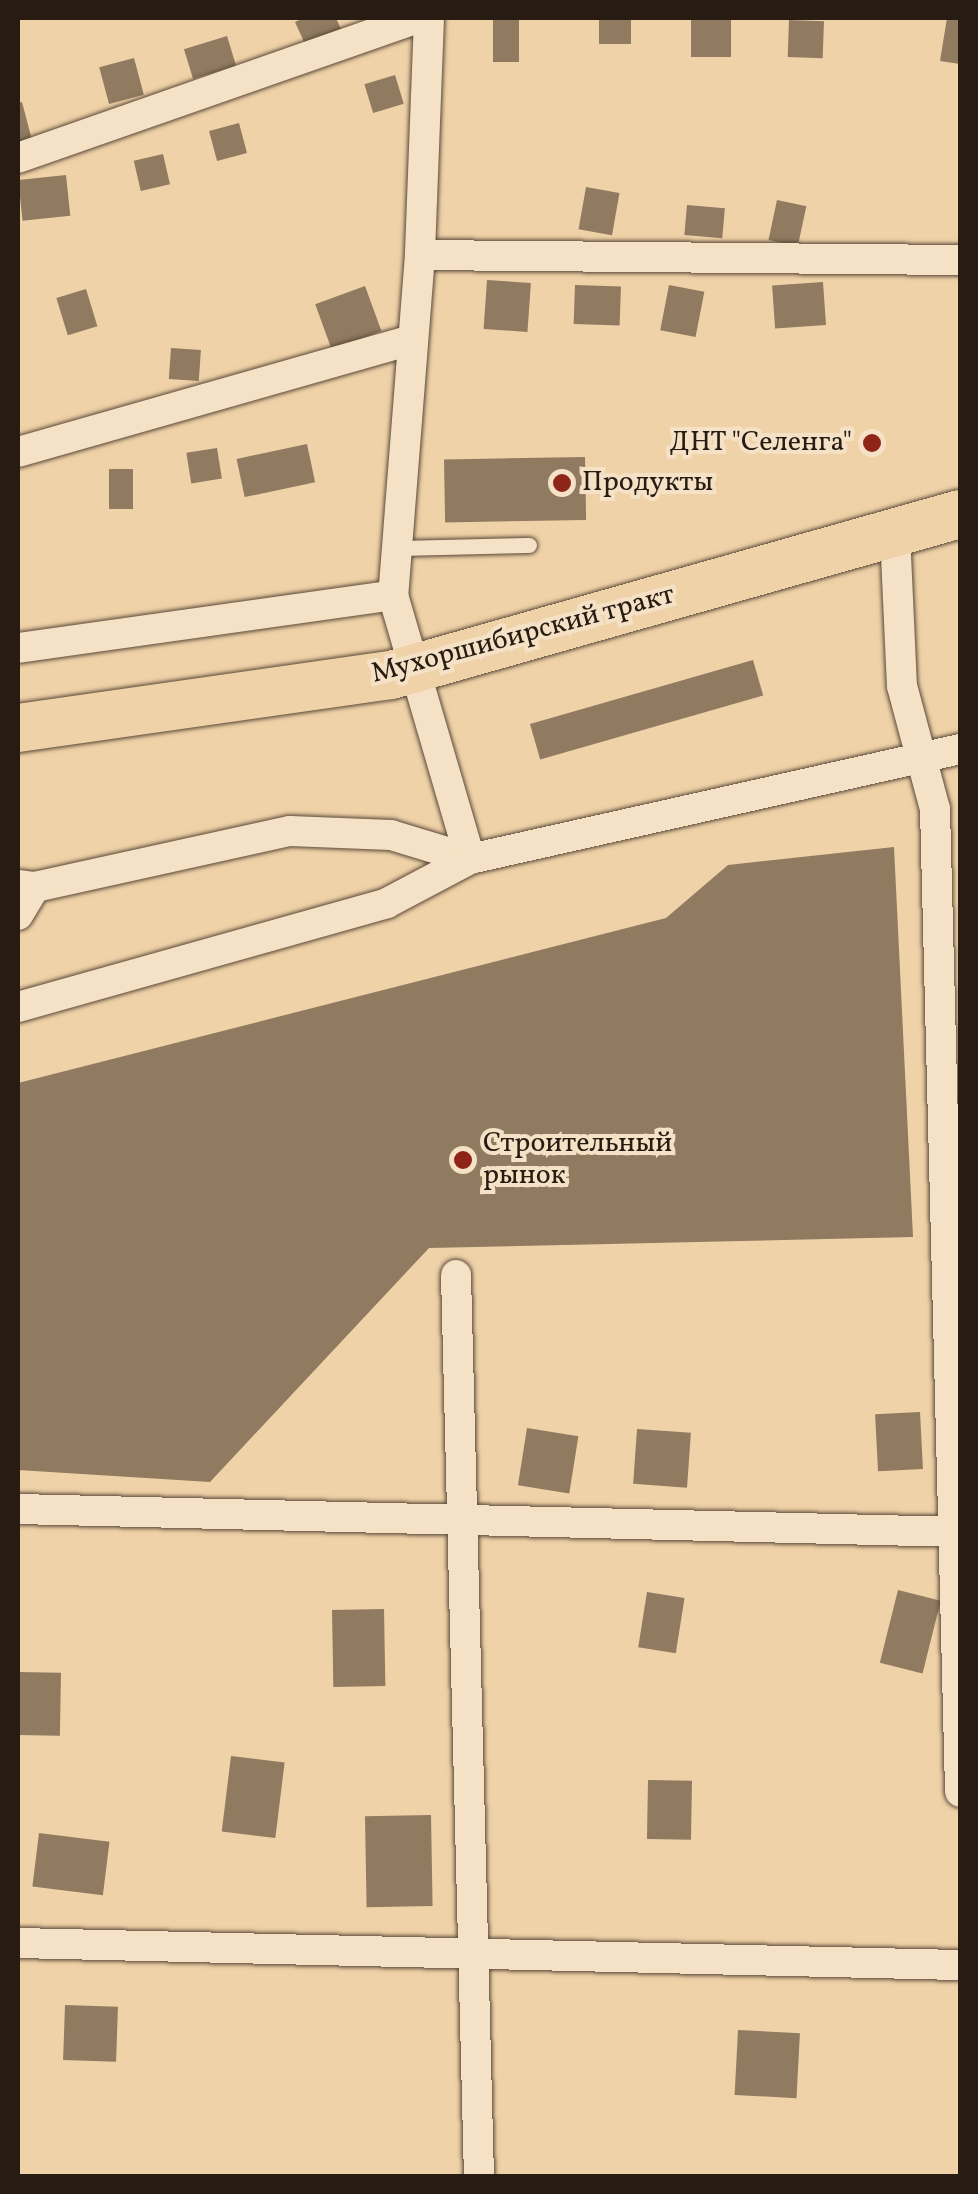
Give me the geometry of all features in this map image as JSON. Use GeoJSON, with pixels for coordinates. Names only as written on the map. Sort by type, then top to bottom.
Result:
{"type":"FeatureCollection","features":[{"type":"Feature","properties":{"kind":"main road","name":"Мухоршибирский тракт"},"geometry":{"type":"LineString","coordinates":[[18,728],[414,668],[960,514]]}},
{"type":"Feature","properties":{"kind":"street"},"geometry":{"type":"LineString","coordinates":[[18,158],[417,18]]}},
{"type":"Feature","properties":{"kind":"street"},"geometry":{"type":"LineString","coordinates":[[429,18],[420,254],[393,595],[470,859]]}},
{"type":"Feature","properties":{"kind":"street"},"geometry":{"type":"LineString","coordinates":[[420,254],[960,260]]}},
{"type":"Feature","properties":{"kind":"street"},"geometry":{"type":"LineString","coordinates":[[18,452],[412,340]]}},
{"type":"Feature","properties":{"kind":"street"},"geometry":{"type":"LineString","coordinates":[[895,533],[902,686],[935,809],[960,1792]]}},
{"type":"Feature","properties":{"kind":"street"},"geometry":{"type":"LineString","coordinates":[[18,648],[393,595]]}},
{"type":"Feature","properties":{"kind":"street"},"geometry":{"type":"LineString","coordinates":[[18,1007],[388,904],[470,859],[960,749]]}},
{"type":"Feature","properties":{"kind":"street"},"geometry":{"type":"LineString","coordinates":[[18,915],[26,886],[290,831],[391,835],[470,859]]}},
{"type":"Feature","properties":{"kind":"street"},"geometry":{"type":"LineString","coordinates":[[456,1275],[479,2176]]}},
{"type":"Feature","properties":{"kind":"street"},"geometry":{"type":"LineString","coordinates":[[18,1509],[194,1518],[461,1519],[956,1532]]}},
{"type":"Feature","properties":{"kind":"street"},"geometry":{"type":"LineString","coordinates":[[18,1943],[960,1965]]}},
{"type":"Feature","properties":{"kind":"lane"},"geometry":{"type":"LineString","coordinates":[[396,548],[530,544]]}},
{"type":"Feature","properties":{"kind":"building"},"geometry":{"type":"Polygon","coordinates":[[[304,18],[336,18],[341,29],[306,46],[295,22],[304,18]]]}},
{"type":"Feature","properties":{"kind":"building"},"geometry":{"type":"Polygon","coordinates":[[[493,18],[519,18],[519,62],[493,62],[493,18]]]}},
{"type":"Feature","properties":{"kind":"building"},"geometry":{"type":"Polygon","coordinates":[[[599,18],[631,18],[631,44],[599,44],[599,18]]]}},
{"type":"Feature","properties":{"kind":"building"},"geometry":{"type":"Polygon","coordinates":[[[691,18],[731,18],[731,57],[691,57],[691,18]]]}},
{"type":"Feature","properties":{"kind":"building"},"geometry":{"type":"Polygon","coordinates":[[[947,18],[960,20],[960,64],[940,61],[947,18]]]}},
{"type":"Feature","properties":{"kind":"building"},"geometry":{"type":"Polygon","coordinates":[[[789,20],[824,21],[823,58],[788,57],[789,20]]]}},
{"type":"Feature","properties":{"kind":"building"},"geometry":{"type":"Polygon","coordinates":[[[227,36],[236,66],[193,79],[184,49],[227,36]]]}},
{"type":"Feature","properties":{"kind":"building"},"geometry":{"type":"Polygon","coordinates":[[[134,58],[144,95],[109,104],[99,67],[134,58]]]}},
{"type":"Feature","properties":{"kind":"building"},"geometry":{"type":"Polygon","coordinates":[[[395,75],[404,104],[373,113],[364,84],[395,75]]]}},
{"type":"Feature","properties":{"kind":"building"},"geometry":{"type":"Polygon","coordinates":[[[22,102],[32,140],[18,143],[18,103],[22,102]]]}},
{"type":"Feature","properties":{"kind":"building"},"geometry":{"type":"Polygon","coordinates":[[[239,123],[247,153],[217,161],[209,131],[239,123]]]}},
{"type":"Feature","properties":{"kind":"building"},"geometry":{"type":"Polygon","coordinates":[[[163,154],[170,184],[141,191],[134,161],[163,154]]]}},
{"type":"Feature","properties":{"kind":"building"},"geometry":{"type":"Polygon","coordinates":[[[66,175],[70,216],[23,221],[18,180],[66,175]]]}},
{"type":"Feature","properties":{"kind":"building"},"geometry":{"type":"Polygon","coordinates":[[[586,187],[619,193],[612,235],[579,229],[586,187]]]}},
{"type":"Feature","properties":{"kind":"building"},"geometry":{"type":"Polygon","coordinates":[[[777,200],[806,206],[798,246],[768,240],[777,200]]]}},
{"type":"Feature","properties":{"kind":"building"},"geometry":{"type":"Polygon","coordinates":[[[687,205],[725,208],[722,238],[684,235],[687,205]]]}},
{"type":"Feature","properties":{"kind":"building"},"geometry":{"type":"Polygon","coordinates":[[[487,280],[531,283],[527,332],[484,329],[487,280]]]}},
{"type":"Feature","properties":{"kind":"building"},"geometry":{"type":"Polygon","coordinates":[[[823,282],[826,325],[775,328],[772,286],[823,282]]]}},
{"type":"Feature","properties":{"kind":"building"},"geometry":{"type":"Polygon","coordinates":[[[575,285],[621,287],[620,326],[574,324],[575,285]]]}},
{"type":"Feature","properties":{"kind":"building"},"geometry":{"type":"Polygon","coordinates":[[[669,285],[704,292],[696,337],[660,330],[669,285]]]}},
{"type":"Feature","properties":{"kind":"building"},"geometry":{"type":"Polygon","coordinates":[[[365,286],[381,331],[332,349],[315,304],[365,286]]]}},
{"type":"Feature","properties":{"kind":"building"},"geometry":{"type":"Polygon","coordinates":[[[86,289],[97,326],[68,335],[56,298],[86,289]]]}},
{"type":"Feature","properties":{"kind":"building"},"geometry":{"type":"Polygon","coordinates":[[[171,348],[201,350],[199,381],[169,379],[171,348]]]}},
{"type":"Feature","properties":{"kind":"building"},"geometry":{"type":"Polygon","coordinates":[[[307,444],[315,482],[245,497],[237,459],[307,444]]]}},
{"type":"Feature","properties":{"kind":"building"},"geometry":{"type":"Polygon","coordinates":[[[217,448],[222,479],[191,483],[186,453],[217,448]]]}},
{"type":"Feature","properties":{"kind":"building"},"geometry":{"type":"Polygon","coordinates":[[[585,457],[586,520],[445,522],[444,459],[585,457]]]}},
{"type":"Feature","properties":{"kind":"building"},"geometry":{"type":"Polygon","coordinates":[[[109,469],[133,469],[133,509],[109,509],[109,469]]]}},
{"type":"Feature","properties":{"kind":"building"},"geometry":{"type":"Polygon","coordinates":[[[753,660],[763,696],[540,760],[530,724],[753,660]]]}},
{"type":"Feature","properties":{"kind":"building","name":"Строительный рынок"},"geometry":{"type":"Polygon","coordinates":[[[894,847],[913,1237],[429,1248],[210,1482],[18,1470],[18,1083],[666,918],[728,865],[894,847]]]}},
{"type":"Feature","properties":{"kind":"building"},"geometry":{"type":"Polygon","coordinates":[[[920,1412],[923,1469],[878,1471],[875,1414],[920,1412]]]}},
{"type":"Feature","properties":{"kind":"building"},"geometry":{"type":"Polygon","coordinates":[[[527,1428],[578,1436],[569,1493],[518,1485],[527,1428]]]}},
{"type":"Feature","properties":{"kind":"building"},"geometry":{"type":"Polygon","coordinates":[[[637,1429],[691,1433],[687,1488],[633,1484],[637,1429]]]}},
{"type":"Feature","properties":{"kind":"building"},"geometry":{"type":"Polygon","coordinates":[[[898,1590],[941,1601],[923,1673],[880,1663],[898,1590]]]}},
{"type":"Feature","properties":{"kind":"building"},"geometry":{"type":"Polygon","coordinates":[[[647,1592],[685,1598],[676,1653],[638,1647],[647,1592]]]}},
{"type":"Feature","properties":{"kind":"building"},"geometry":{"type":"Polygon","coordinates":[[[384,1609],[385,1686],[333,1687],[332,1610],[384,1609]]]}},
{"type":"Feature","properties":{"kind":"building"},"geometry":{"type":"Polygon","coordinates":[[[18,1672],[61,1673],[60,1736],[18,1735],[18,1672]]]}},
{"type":"Feature","properties":{"kind":"building"},"geometry":{"type":"Polygon","coordinates":[[[231,1756],[285,1763],[275,1838],[222,1831],[231,1756]]]}},
{"type":"Feature","properties":{"kind":"building"},"geometry":{"type":"Polygon","coordinates":[[[648,1780],[692,1781],[691,1840],[647,1839],[648,1780]]]}},
{"type":"Feature","properties":{"kind":"building"},"geometry":{"type":"Polygon","coordinates":[[[431,1815],[433,1906],[367,1907],[365,1816],[431,1815]]]}},
{"type":"Feature","properties":{"kind":"building"},"geometry":{"type":"Polygon","coordinates":[[[39,1833],[109,1842],[103,1895],[32,1887],[39,1833]]]}},
{"type":"Feature","properties":{"kind":"building"},"geometry":{"type":"Polygon","coordinates":[[[65,2005],[118,2007],[116,2062],[63,2060],[65,2005]]]}},
{"type":"Feature","properties":{"kind":"building"},"geometry":{"type":"Polygon","coordinates":[[[738,2030],[800,2033],[797,2098],[735,2095],[738,2030]]]}},
{"type":"Feature","properties":{"kind":"place","name":"ДНТ \"Селенга\""},"geometry":{"type":"Point","coordinates":[872,443]}},
{"type":"Feature","properties":{"kind":"place","name":"Продукты"},"geometry":{"type":"Point","coordinates":[562,483]}},
{"type":"Feature","properties":{"kind":"place","name":"Строительный рынок"},"geometry":{"type":"Point","coordinates":[463,1160]}}]}
